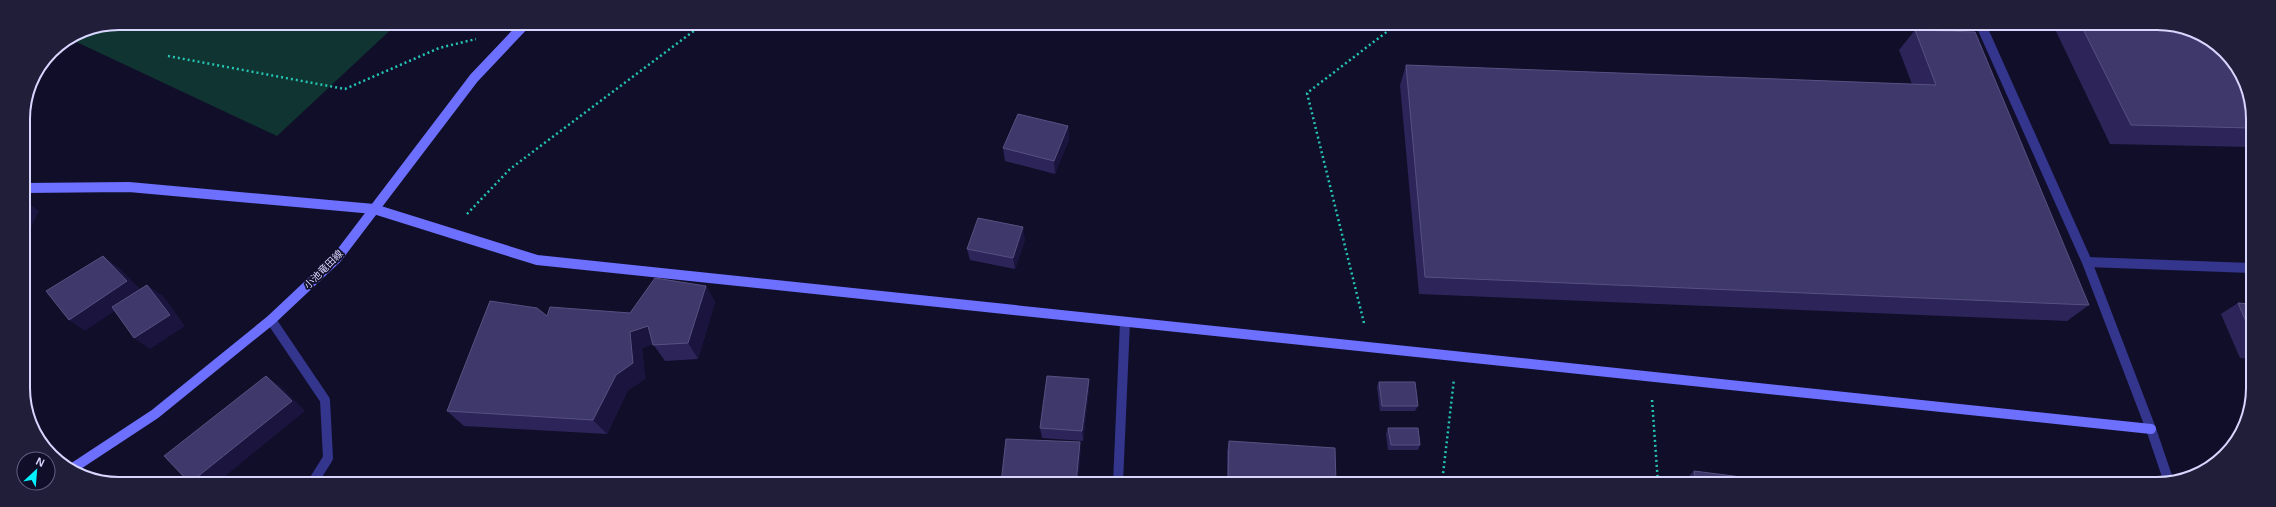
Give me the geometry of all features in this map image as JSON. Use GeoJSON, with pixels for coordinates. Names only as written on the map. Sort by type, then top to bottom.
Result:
{"type":"FeatureCollection","features":[{"type":"Feature","properties":{"kind":"street","name":"小池竜田線"},"geometry":{"type":"LineString","coordinates":[[76,466],[155,414],[271,320],[337,258],[474,78],[520,30]]}},
{"type":"Feature","properties":{"kind":"street"},"geometry":{"type":"LineString","coordinates":[[1983,30],[2087,262],[2151,429],[2167,476]]}},
{"type":"Feature","properties":{"kind":"street"},"geometry":{"type":"LineString","coordinates":[[30,188],[130,187],[374,209],[537,260],[1125,322],[1650,375],[2151,429]]}},
{"type":"Feature","properties":{"kind":"street"},"geometry":{"type":"LineString","coordinates":[[2087,262],[2246,268]]}},
{"type":"Feature","properties":{"kind":"street"},"geometry":{"type":"LineString","coordinates":[[271,320],[325,400],[328,458],[316,477]]}},
{"type":"Feature","properties":{"kind":"street"},"geometry":{"type":"LineString","coordinates":[[1118,477],[1125,322]]}},
{"type":"Feature","properties":{"kind":"path"},"geometry":{"type":"LineString","coordinates":[[168,56],[345,90],[439,48],[509,30]]}},
{"type":"Feature","properties":{"kind":"path"},"geometry":{"type":"LineString","coordinates":[[449,232],[510,169],[695,30]]}},
{"type":"Feature","properties":{"kind":"path"},"geometry":{"type":"LineString","coordinates":[[1370,347],[1307,93],[1390,30]]}},
{"type":"Feature","properties":{"kind":"path"},"geometry":{"type":"LineString","coordinates":[[1443,477],[1457,355]]}},
{"type":"Feature","properties":{"kind":"path"},"geometry":{"type":"LineString","coordinates":[[1650,375],[1658,477]]}},
{"type":"Feature","properties":{"kind":"green space"},"geometry":{"type":"Polygon","coordinates":[[[114,30],[391,30],[277,136],[76,42],[96,33],[114,30]]]}},
{"type":"Feature","properties":{"kind":"building"},"geometry":{"type":"Polygon","coordinates":[[[1915,30],[1975,32],[2089,305],[1425,277],[1406,65],[1936,85],[1915,30]]]}},
{"type":"Feature","properties":{"kind":"building"},"geometry":{"type":"Polygon","coordinates":[[[2084,30],[2157,30],[2174,32],[2196,39],[2211,48],[2228,65],[2237,80],[2246,114],[2246,128],[2131,125],[2084,30]]]}},
{"type":"Feature","properties":{"kind":"building"},"geometry":{"type":"Polygon","coordinates":[[[1018,114],[1068,126],[1054,161],[1003,148],[1018,114]]]}},
{"type":"Feature","properties":{"kind":"building"},"geometry":{"type":"Polygon","coordinates":[[[978,218],[1023,227],[1013,258],[967,249],[978,218]]]}},
{"type":"Feature","properties":{"kind":"building"},"geometry":{"type":"Polygon","coordinates":[[[103,256],[127,281],[69,320],[46,291],[103,256]]]}},
{"type":"Feature","properties":{"kind":"building"},"geometry":{"type":"Polygon","coordinates":[[[655,278],[706,286],[688,343],[653,345],[648,326],[630,332],[633,363],[616,375],[593,420],[447,411],[490,301],[537,308],[547,316],[550,307],[630,313],[655,278]]]}},
{"type":"Feature","properties":{"kind":"building"},"geometry":{"type":"Polygon","coordinates":[[[147,285],[170,315],[134,338],[112,307],[147,285]]]}},
{"type":"Feature","properties":{"kind":"building"},"geometry":{"type":"Polygon","coordinates":[[[2238,303],[2246,304],[2246,321],[2238,303]]]}},
{"type":"Feature","properties":{"kind":"building"},"geometry":{"type":"Polygon","coordinates":[[[266,376],[292,401],[197,477],[184,477],[164,456],[266,376]]]}},
{"type":"Feature","properties":{"kind":"building"},"geometry":{"type":"Polygon","coordinates":[[[1047,376],[1089,379],[1082,431],[1040,428],[1047,376]]]}},
{"type":"Feature","properties":{"kind":"building"},"geometry":{"type":"Polygon","coordinates":[[[1379,382],[1415,382],[1418,406],[1382,406],[1379,382]]]}},
{"type":"Feature","properties":{"kind":"building"},"geometry":{"type":"Polygon","coordinates":[[[1388,428],[1418,428],[1420,445],[1391,445],[1388,428]]]}},
{"type":"Feature","properties":{"kind":"building"},"geometry":{"type":"Polygon","coordinates":[[[1006,439],[1080,442],[1077,477],[1002,477],[1006,439]]]}},
{"type":"Feature","properties":{"kind":"building"},"geometry":{"type":"Polygon","coordinates":[[[1229,441],[1335,448],[1336,477],[1228,477],[1229,441]]]}},
{"type":"Feature","properties":{"kind":"building"},"geometry":{"type":"Polygon","coordinates":[[[1694,471],[1742,477],[1695,477],[1694,471]]]}}]}
